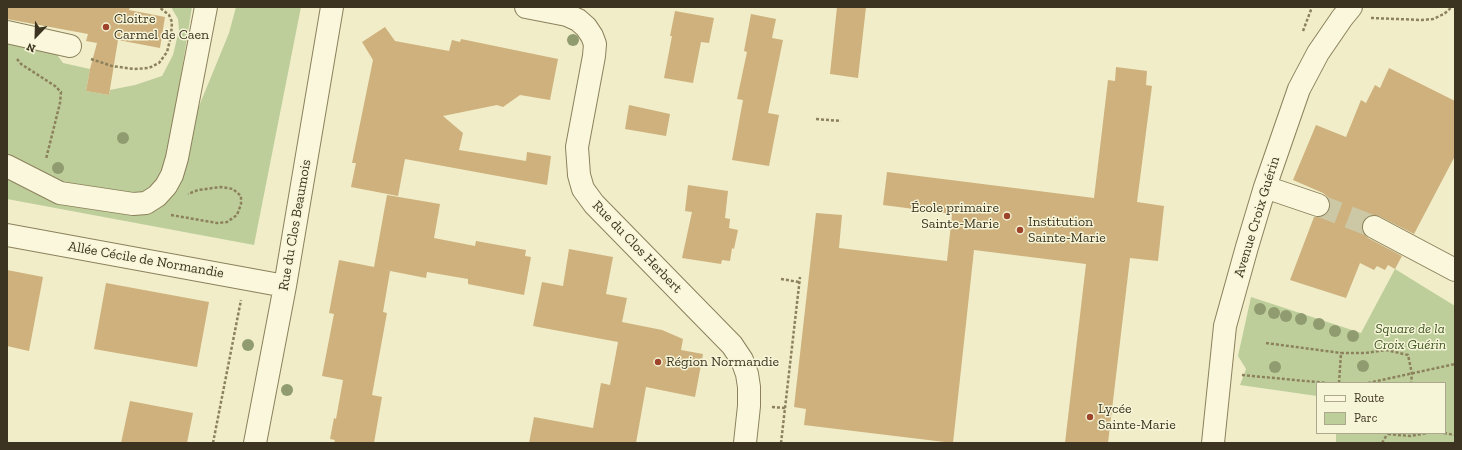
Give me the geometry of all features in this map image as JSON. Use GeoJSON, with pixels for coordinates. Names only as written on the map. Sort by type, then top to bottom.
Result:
{"type":"FeatureCollection","features":[{"type":"Feature","properties":{"kind":"street"},"geometry":{"type":"LineString","coordinates":[[7,166],[60,193],[133,204],[151,200],[166,186],[172,175],[206,7]]}},
{"type":"Feature","properties":{"kind":"street","name":"Rue du Clos Beaumois"},"geometry":{"type":"LineString","coordinates":[[255,443],[285,286],[332,7]]}},
{"type":"Feature","properties":{"kind":"street","name":"Rue du Clos Herbert"},"geometry":{"type":"LineString","coordinates":[[526,7],[567,15],[578,20],[586,27],[592,36],[595,44],[594,56],[577,147],[579,175],[584,189],[594,204],[732,345],[742,360],[747,374],[749,387],[749,406],[745,443]]}},
{"type":"Feature","properties":{"kind":"street","name":"Avenue Croix Guérin"},"geometry":{"type":"LineString","coordinates":[[1213,443],[1225,326],[1265,187],[1299,89],[1318,53],[1350,9]]}},
{"type":"Feature","properties":{"kind":"street"},"geometry":{"type":"LineString","coordinates":[[12,33],[70,46]]}},
{"type":"Feature","properties":{"kind":"street"},"geometry":{"type":"LineString","coordinates":[[1265,187],[1318,205]]}},
{"type":"Feature","properties":{"kind":"street"},"geometry":{"type":"LineString","coordinates":[[1374,228],[1455,270]]}},
{"type":"Feature","properties":{"kind":"street","name":"Allée Cécile de Normandie"},"geometry":{"type":"LineString","coordinates":[[7,235],[285,286]]}},
{"type":"Feature","properties":{"kind":"path"},"geometry":{"type":"LineString","coordinates":[[91,59],[112,66],[134,69],[149,68],[158,63],[167,52],[171,36],[172,22],[169,15],[159,7]]}},
{"type":"Feature","properties":{"kind":"path"},"geometry":{"type":"LineString","coordinates":[[1350,9],[1355,16],[1366,18],[1422,20],[1433,19],[1444,14],[1452,7]]}},
{"type":"Feature","properties":{"kind":"path"},"geometry":{"type":"LineString","coordinates":[[12,33],[16,57],[21,64],[55,86],[61,92],[60,103],[39,183]]}},
{"type":"Feature","properties":{"kind":"path"},"geometry":{"type":"LineString","coordinates":[[816,119],[841,122]]}},
{"type":"Feature","properties":{"kind":"path"},"geometry":{"type":"LineString","coordinates":[[221,187],[233,189],[241,196],[241,204],[237,215],[227,222],[217,224],[160,212],[151,200],[174,199],[198,190],[221,187]]}},
{"type":"Feature","properties":{"kind":"path"},"geometry":{"type":"LineString","coordinates":[[781,443],[800,277]]}},
{"type":"Feature","properties":{"kind":"path"},"geometry":{"type":"LineString","coordinates":[[213,443],[245,278]]}},
{"type":"Feature","properties":{"kind":"path"},"geometry":{"type":"LineString","coordinates":[[781,279],[799,282]]}},
{"type":"Feature","properties":{"kind":"path"},"geometry":{"type":"LineString","coordinates":[[1266,343],[1341,353],[1365,353],[1386,350],[1408,355],[1412,374],[1411,382]]}},
{"type":"Feature","properties":{"kind":"path"},"geometry":{"type":"LineString","coordinates":[[1339,382],[1341,353]]}},
{"type":"Feature","properties":{"kind":"path"},"geometry":{"type":"LineString","coordinates":[[1373,382],[1455,364]]}},
{"type":"Feature","properties":{"kind":"path"},"geometry":{"type":"LineString","coordinates":[[1237,374],[1317,382]]}},
{"type":"Feature","properties":{"kind":"path"},"geometry":{"type":"LineString","coordinates":[[1382,443],[1387,434]]}},
{"type":"Feature","properties":{"kind":"path"},"geometry":{"type":"LineString","coordinates":[[1395,434],[1410,436],[1422,434]]}},
{"type":"Feature","properties":{"kind":"green space"},"geometry":{"type":"Polygon","coordinates":[[[171,7],[192,7],[168,156],[158,183],[139,198],[47,180],[7,160],[7,43],[55,52],[63,63],[90,69],[86,91],[109,95],[110,90],[135,85],[162,76],[173,55],[179,30],[178,19],[171,7]]]}},
{"type":"Feature","properties":{"kind":"green space"},"geometry":{"type":"Polygon","coordinates":[[[236,7],[301,7],[254,245],[7,199],[7,174],[143,211],[197,111],[229,33],[236,7]]]}},
{"type":"Feature","properties":{"kind":"green space","name":"Square de la Croix Guérin"},"geometry":{"type":"Polygon","coordinates":[[[1395,269],[1455,306],[1455,443],[1336,443],[1336,434],[1446,434],[1446,382],[1316,382],[1316,396],[1240,385],[1246,369],[1238,356],[1251,297],[1361,333],[1395,269]]]}},
{"type":"Feature","properties":{"kind":"building","name":"Cloitre Carmel de Caen"},"geometry":{"type":"Polygon","coordinates":[[[7,7],[130,7],[129,10],[165,17],[160,48],[118,40],[109,95],[86,91],[97,43],[86,41],[88,34],[7,19],[7,7]]]}},
{"type":"Feature","properties":{"kind":"building"},"geometry":{"type":"Polygon","coordinates":[[[837,7],[866,7],[858,78],[830,74],[837,7]]]}},
{"type":"Feature","properties":{"kind":"building"},"geometry":{"type":"Polygon","coordinates":[[[675,11],[714,18],[709,43],[701,42],[693,83],[664,78],[675,11]]]}},
{"type":"Feature","properties":{"kind":"building"},"geometry":{"type":"Polygon","coordinates":[[[751,14],[776,19],[772,38],[783,40],[768,113],[779,115],[769,166],[732,160],[743,100],[737,99],[747,52],[744,51],[751,14]]]}},
{"type":"Feature","properties":{"kind":"building"},"geometry":{"type":"Polygon","coordinates":[[[385,27],[395,41],[449,51],[452,40],[460,42],[461,39],[558,59],[550,100],[520,95],[503,107],[497,105],[443,116],[463,133],[459,150],[526,161],[527,152],[551,156],[547,185],[405,159],[398,196],[351,187],[356,163],[352,163],[373,60],[362,42],[385,27]]]}},
{"type":"Feature","properties":{"kind":"building"},"geometry":{"type":"Polygon","coordinates":[[[1116,67],[1147,71],[1146,85],[1152,86],[1137,202],[1164,206],[1158,261],[1130,258],[1108,443],[1065,443],[1086,264],[974,250],[953,443],[804,425],[806,409],[794,407],[816,213],[842,215],[839,248],[947,261],[952,215],[883,205],[887,172],[1094,198],[1108,80],[1115,81],[1116,67]]]}},
{"type":"Feature","properties":{"kind":"building"},"geometry":{"type":"Polygon","coordinates":[[[1389,68],[1455,101],[1455,156],[1414,234],[1379,216],[1368,216],[1363,222],[1362,228],[1364,234],[1368,238],[1402,256],[1395,269],[1388,265],[1385,270],[1377,266],[1374,270],[1360,263],[1346,298],[1290,280],[1314,217],[1321,217],[1330,209],[1328,197],[1323,193],[1293,180],[1316,125],[1346,137],[1361,100],[1366,103],[1375,85],[1380,88],[1389,68]]]}},
{"type":"Feature","properties":{"kind":"building"},"geometry":{"type":"Polygon","coordinates":[[[629,105],[670,114],[666,136],[625,129],[629,105]]]}},
{"type":"Feature","properties":{"kind":"building"},"geometry":{"type":"Polygon","coordinates":[[[688,185],[728,191],[725,218],[730,219],[729,228],[738,230],[734,249],[732,248],[730,261],[722,260],[721,264],[682,258],[692,212],[685,211],[688,185]]]}},
{"type":"Feature","properties":{"kind":"building"},"geometry":{"type":"Polygon","coordinates":[[[387,195],[440,204],[434,238],[475,246],[476,241],[526,250],[525,256],[531,257],[524,295],[468,284],[468,279],[427,272],[426,278],[375,268],[390,271],[383,312],[387,313],[372,395],[382,397],[374,443],[334,443],[335,440],[330,439],[334,418],[336,419],[343,380],[322,376],[334,314],[329,313],[339,260],[374,267],[387,195]]]}},
{"type":"Feature","properties":{"kind":"building"},"geometry":{"type":"Polygon","coordinates":[[[569,249],[613,257],[606,294],[627,298],[622,322],[662,330],[683,339],[681,350],[703,354],[695,397],[646,387],[636,443],[529,443],[534,417],[593,428],[601,383],[610,385],[618,342],[533,326],[542,282],[563,286],[569,249]]]}},
{"type":"Feature","properties":{"kind":"building"},"geometry":{"type":"Polygon","coordinates":[[[7,270],[43,277],[29,351],[7,346],[7,270]]]}},
{"type":"Feature","properties":{"kind":"building"},"geometry":{"type":"Polygon","coordinates":[[[106,283],[209,302],[197,367],[94,349],[106,283]]]}},
{"type":"Feature","properties":{"kind":"building"},"geometry":{"type":"Polygon","coordinates":[[[130,401],[193,413],[187,443],[121,443],[130,401]]]}},
{"type":"Feature","properties":{"kind":"tunnel"},"geometry":{"type":"LineString","coordinates":[[1318,205],[1374,227]]}},
{"type":"Feature","properties":{"kind":"place","name":"Cloitre Carmel de Caen"},"geometry":{"type":"Point","coordinates":[106,27]}},
{"type":"Feature","properties":{"kind":"place","name":"École primaire Sainte-Marie"},"geometry":{"type":"Point","coordinates":[1007,216]}},
{"type":"Feature","properties":{"kind":"place","name":"Institution Sainte-Marie"},"geometry":{"type":"Point","coordinates":[1020,230]}},
{"type":"Feature","properties":{"kind":"place","name":"Région Normandie"},"geometry":{"type":"Point","coordinates":[658,362]}},
{"type":"Feature","properties":{"kind":"place","name":"Lycée Sainte-Marie"},"geometry":{"type":"Point","coordinates":[1090,417]}}]}
